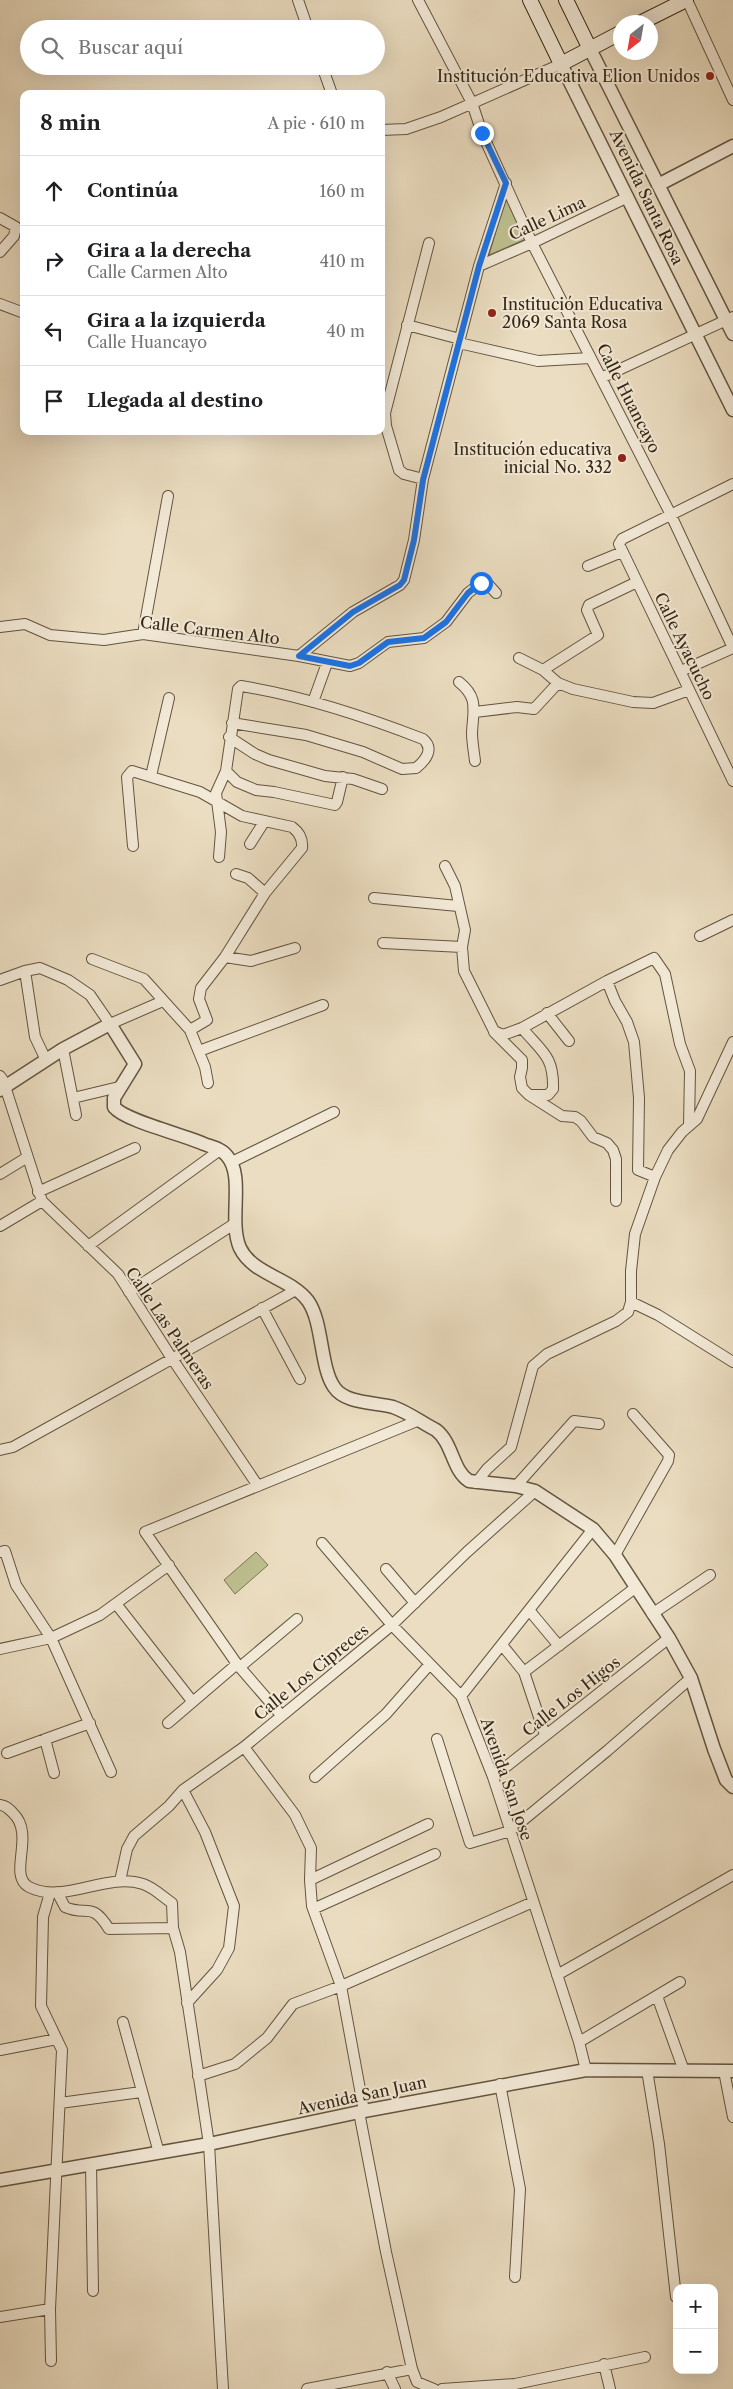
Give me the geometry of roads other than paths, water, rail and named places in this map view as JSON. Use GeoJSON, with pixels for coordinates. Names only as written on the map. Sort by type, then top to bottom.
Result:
{"type":"FeatureCollection","features":[{"type":"Feature","properties":{"kind":"main road","name":"Avenida Santa Rosa"},"geometry":{"type":"LineString","coordinates":[[530,0],[560,64]]}},
{"type":"Feature","properties":{"kind":"main road","name":"Avenida Santa Rosa"},"geometry":{"type":"LineString","coordinates":[[566,0],[590,49]]}},
{"type":"Feature","properties":{"kind":"main road"},"geometry":{"type":"LineString","coordinates":[[656,15],[686,0]]}},
{"type":"Feature","properties":{"kind":"main road"},"geometry":{"type":"LineString","coordinates":[[560,64],[613,38]]}},
{"type":"Feature","properties":{"kind":"street"},"geometry":{"type":"LineString","coordinates":[[298,0],[305,20]]}},
{"type":"Feature","properties":{"kind":"street","name":"Calle Huancayo"},"geometry":{"type":"LineString","coordinates":[[418,0],[472,103],[482,133],[532,243],[670,514],[733,648]]}},
{"type":"Feature","properties":{"kind":"street"},"geometry":{"type":"LineString","coordinates":[[686,0],[733,100]]}},
{"type":"Feature","properties":{"kind":"street","name":"Avenida Santa Rosa"},"geometry":{"type":"LineString","coordinates":[[590,49],[729,319],[733,334]]}},
{"type":"Feature","properties":{"kind":"street"},"geometry":{"type":"LineString","coordinates":[[385,130],[406,128],[441,117],[560,64]]}},
{"type":"Feature","properties":{"kind":"street","name":"Avenida Santa Rosa"},"geometry":{"type":"LineString","coordinates":[[560,64],[733,410]]}},
{"type":"Feature","properties":{"kind":"street"},"geometry":{"type":"LineString","coordinates":[[325,75],[331,90]]}},
{"type":"Feature","properties":{"kind":"street"},"geometry":{"type":"LineString","coordinates":[[658,184],[733,146]]}},
{"type":"Feature","properties":{"kind":"street","name":"Calle Carmen Alto"},"geometry":{"type":"LineString","coordinates":[[0,627],[25,624],[50,635],[104,640],[143,634],[299,656],[353,612],[400,585],[404,580],[414,540],[423,480],[459,341],[479,266],[506,183]]}},
{"type":"Feature","properties":{"kind":"street","name":"Calle Lima"},"geometry":{"type":"LineString","coordinates":[[479,266],[628,197]]}},
{"type":"Feature","properties":{"kind":"street"},"geometry":{"type":"LineString","coordinates":[[0,218],[16,227],[16,232],[0,252]]}},
{"type":"Feature","properties":{"kind":"street"},"geometry":{"type":"LineString","coordinates":[[423,480],[404,474],[399,470],[386,426],[385,413],[429,244]]}},
{"type":"Feature","properties":{"kind":"street"},"geometry":{"type":"LineString","coordinates":[[0,304],[20,312]]}},
{"type":"Feature","properties":{"kind":"street"},"geometry":{"type":"LineString","coordinates":[[601,378],[729,319]]}},
{"type":"Feature","properties":{"kind":"street"},"geometry":{"type":"LineString","coordinates":[[407,325],[459,341],[538,361],[590,358]]}},
{"type":"Feature","properties":{"kind":"street"},"geometry":{"type":"LineString","coordinates":[[588,566],[622,552],[619,545],[622,539],[733,484]]}},
{"type":"Feature","properties":{"kind":"street"},"geometry":{"type":"LineString","coordinates":[[143,634],[168,496]]}},
{"type":"Feature","properties":{"kind":"street","name":"Calle Ayacucho"},"geometry":{"type":"LineString","coordinates":[[622,552],[733,781]]}},
{"type":"Feature","properties":{"kind":"street"},"geometry":{"type":"LineString","coordinates":[[543,670],[598,635],[587,610],[589,605],[637,582]]}},
{"type":"Feature","properties":{"kind":"street"},"geometry":{"type":"LineString","coordinates":[[299,656],[350,666],[359,663],[388,642],[424,638],[446,622],[468,593],[481,583],[487,583],[496,593]]}},
{"type":"Feature","properties":{"kind":"street"},"geometry":{"type":"LineString","coordinates":[[681,671],[733,648]]}},
{"type":"Feature","properties":{"kind":"street"},"geometry":{"type":"LineString","coordinates":[[519,658],[543,670],[558,683],[572,689],[616,698],[653,703],[689,690]]}},
{"type":"Feature","properties":{"kind":"street"},"geometry":{"type":"LineString","coordinates":[[312,702],[327,663]]}},
{"type":"Feature","properties":{"kind":"street"},"geometry":{"type":"LineString","coordinates":[[458,682],[472,696],[474,712],[472,733],[475,761]]}},
{"type":"Feature","properties":{"kind":"street"},"geometry":{"type":"LineString","coordinates":[[474,712],[517,707],[534,709],[558,683]]}},
{"type":"Feature","properties":{"kind":"street"},"geometry":{"type":"LineString","coordinates":[[219,857],[216,793],[226,771],[229,737],[238,689],[241,686],[312,702],[369,718],[423,739],[429,745],[427,756],[416,768],[402,769],[364,752],[318,738],[232,723]]}},
{"type":"Feature","properties":{"kind":"street"},"geometry":{"type":"LineString","coordinates":[[151,776],[169,698]]}},
{"type":"Feature","properties":{"kind":"street"},"geometry":{"type":"LineString","coordinates":[[229,737],[255,754],[269,760],[325,776],[343,777],[382,789]]}},
{"type":"Feature","properties":{"kind":"street"},"geometry":{"type":"LineString","coordinates":[[133,846],[127,777],[132,771],[200,792],[242,816],[292,827],[300,835],[302,848],[265,892],[225,957],[200,991],[199,999],[208,1020],[190,1030]]}},
{"type":"Feature","properties":{"kind":"street"},"geometry":{"type":"LineString","coordinates":[[226,771],[236,782],[256,790],[335,804],[343,777]]}},
{"type":"Feature","properties":{"kind":"street"},"geometry":{"type":"LineString","coordinates":[[250,844],[264,822]]}},
{"type":"Feature","properties":{"kind":"street"},"geometry":{"type":"LineString","coordinates":[[445,866],[455,886],[458,906],[465,930],[462,947],[464,971],[494,1032],[522,1060],[520,1077],[522,1088],[529,1095],[562,1116],[575,1117],[581,1121],[593,1137],[607,1143],[613,1150],[616,1159],[616,1201]]}},
{"type":"Feature","properties":{"kind":"street"},"geometry":{"type":"LineString","coordinates":[[236,874],[248,878],[265,892]]}},
{"type":"Feature","properties":{"kind":"street"},"geometry":{"type":"LineString","coordinates":[[374,898],[458,906]]}},
{"type":"Feature","properties":{"kind":"street"},"geometry":{"type":"LineString","coordinates":[[700,936],[733,920]]}},
{"type":"Feature","properties":{"kind":"street"},"geometry":{"type":"LineString","coordinates":[[383,943],[462,947]]}},
{"type":"Feature","properties":{"kind":"street"},"geometry":{"type":"LineString","coordinates":[[225,957],[251,961],[295,948]]}},
{"type":"Feature","properties":{"kind":"street"},"geometry":{"type":"LineString","coordinates":[[494,1032],[503,1035],[522,1028],[547,1013],[654,958],[665,974],[680,1044],[690,1071],[689,1125]]}},
{"type":"Feature","properties":{"kind":"street"},"geometry":{"type":"LineString","coordinates":[[92,959],[141,977],[190,1030],[205,1067],[208,1082]]}},
{"type":"Feature","properties":{"kind":"street"},"geometry":{"type":"LineString","coordinates":[[0,980],[40,968],[68,980],[90,995],[135,1064],[120,1087],[113,1104],[119,1112],[220,1150],[232,1162],[235,1179],[234,1224],[240,1248],[250,1261],[296,1290],[308,1301],[318,1328],[334,1388],[348,1398],[395,1408],[442,1435],[460,1472],[465,1478],[476,1483],[516,1486],[535,1491],[593,1528],[616,1555],[691,1678],[726,1780],[733,1786]]}},
{"type":"Feature","properties":{"kind":"street"},"geometry":{"type":"LineString","coordinates":[[25,971],[35,1036],[46,1060]]}},
{"type":"Feature","properties":{"kind":"street"},"geometry":{"type":"LineString","coordinates":[[608,981],[634,1042],[639,1098],[638,1170],[655,1176]]}},
{"type":"Feature","properties":{"kind":"street"},"geometry":{"type":"LineString","coordinates":[[2,1084],[110,1024],[163,1001]]}},
{"type":"Feature","properties":{"kind":"street"},"geometry":{"type":"LineString","coordinates":[[199,1051],[323,1005]]}},
{"type":"Feature","properties":{"kind":"street"},"geometry":{"type":"LineString","coordinates":[[547,1013],[569,1041]]}},
{"type":"Feature","properties":{"kind":"street"},"geometry":{"type":"LineString","coordinates":[[522,1028],[552,1062],[554,1072],[554,1089],[548,1095],[529,1095]]}},
{"type":"Feature","properties":{"kind":"street"},"geometry":{"type":"LineString","coordinates":[[476,1483],[492,1464],[511,1447],[533,1366],[547,1354],[616,1321],[628,1312],[631,1302],[631,1271],[636,1234],[655,1176],[668,1150],[689,1125],[697,1119],[708,1099],[712,1083],[733,1042]]}},
{"type":"Feature","properties":{"kind":"street"},"geometry":{"type":"LineString","coordinates":[[63,1049],[76,1115]]}},
{"type":"Feature","properties":{"kind":"street","name":"Calle Las Palmeras"},"geometry":{"type":"LineString","coordinates":[[2,1084],[40,1196],[118,1274],[171,1358],[258,1486]]}},
{"type":"Feature","properties":{"kind":"street"},"geometry":{"type":"LineString","coordinates":[[73,1098],[120,1087]]}},
{"type":"Feature","properties":{"kind":"street"},"geometry":{"type":"LineString","coordinates":[[232,1162],[334,1112]]}},
{"type":"Feature","properties":{"kind":"street"},"geometry":{"type":"LineString","coordinates":[[0,1226],[40,1196],[136,1148]]}},
{"type":"Feature","properties":{"kind":"street"},"geometry":{"type":"LineString","coordinates":[[88,1246],[220,1150]]}},
{"type":"Feature","properties":{"kind":"street"},"geometry":{"type":"LineString","coordinates":[[0,1174],[26,1158]]}},
{"type":"Feature","properties":{"kind":"street"},"geometry":{"type":"LineString","coordinates":[[129,1292],[234,1224]]}},
{"type":"Feature","properties":{"kind":"street"},"geometry":{"type":"LineString","coordinates":[[0,1450],[13,1447],[296,1290]]}},
{"type":"Feature","properties":{"kind":"street"},"geometry":{"type":"LineString","coordinates":[[631,1302],[658,1315],[733,1362]]}},
{"type":"Feature","properties":{"kind":"street"},"geometry":{"type":"LineString","coordinates":[[262,1308],[300,1379]]}},
{"type":"Feature","properties":{"kind":"street"},"geometry":{"type":"LineString","coordinates":[[616,1555],[668,1461],[669,1455],[632,1414]]}},
{"type":"Feature","properties":{"kind":"street"},"geometry":{"type":"LineString","coordinates":[[281,1715],[239,1666],[144,1532],[417,1421]]}},
{"type":"Feature","properties":{"kind":"street"},"geometry":{"type":"LineString","coordinates":[[516,1486],[574,1421],[599,1424]]}},
{"type":"Feature","properties":{"kind":"street","name":"Calle Los Cipreces"},"geometry":{"type":"LineString","coordinates":[[120,1881],[127,1849],[134,1836],[169,1806],[183,1790],[244,1747],[392,1625],[535,1491]]}},
{"type":"Feature","properties":{"kind":"street"},"geometry":{"type":"LineString","coordinates":[[461,1696],[593,1528]]}},
{"type":"Feature","properties":{"kind":"street","name":"Avenida San Jose"},"geometry":{"type":"LineString","coordinates":[[322,1543],[392,1625],[461,1696],[493,1777],[579,2042],[586,2070]]}},
{"type":"Feature","properties":{"kind":"street"},"geometry":{"type":"LineString","coordinates":[[0,1552],[5,1551],[16,1585],[51,1638],[111,1772]]}},
{"type":"Feature","properties":{"kind":"street"},"geometry":{"type":"LineString","coordinates":[[0,1649],[51,1638],[117,1604],[169,1566]]}},
{"type":"Feature","properties":{"kind":"street"},"geometry":{"type":"LineString","coordinates":[[386,1569],[414,1603]]}},
{"type":"Feature","properties":{"kind":"street"},"geometry":{"type":"LineString","coordinates":[[652,1614],[710,1576]]}},
{"type":"Feature","properties":{"kind":"street"},"geometry":{"type":"LineString","coordinates":[[524,1672],[636,1588]]}},
{"type":"Feature","properties":{"kind":"street"},"geometry":{"type":"LineString","coordinates":[[117,1604],[192,1701]]}},
{"type":"Feature","properties":{"kind":"street"},"geometry":{"type":"LineString","coordinates":[[529,1610],[559,1646]]}},
{"type":"Feature","properties":{"kind":"street"},"geometry":{"type":"LineString","coordinates":[[168,1723],[192,1701],[297,1620]]}},
{"type":"Feature","properties":{"kind":"street","name":"Calle Los Higos"},"geometry":{"type":"LineString","coordinates":[[493,1777],[668,1638]]}},
{"type":"Feature","properties":{"kind":"street"},"geometry":{"type":"LineString","coordinates":[[502,1644],[524,1672],[545,1735]]}},
{"type":"Feature","properties":{"kind":"street"},"geometry":{"type":"LineString","coordinates":[[315,1777],[386,1714],[430,1664]]}},
{"type":"Feature","properties":{"kind":"street"},"geometry":{"type":"LineString","coordinates":[[438,1739],[470,1843],[510,1831],[607,1752],[691,1678]]}},
{"type":"Feature","properties":{"kind":"street"},"geometry":{"type":"LineString","coordinates":[[7,1752],[90,1723]]}},
{"type":"Feature","properties":{"kind":"street"},"geometry":{"type":"LineString","coordinates":[[44,1739],[54,1773]]}},
{"type":"Feature","properties":{"kind":"street"},"geometry":{"type":"LineString","coordinates":[[244,1747],[299,1823],[311,1848],[310,1880],[313,1909],[341,1986],[386,2252],[412,2369],[417,2382],[434,2389]]}},
{"type":"Feature","properties":{"kind":"street"},"geometry":{"type":"LineString","coordinates":[[183,1790],[205,1832],[234,1906],[228,1948],[217,1970],[187,2003]]}},
{"type":"Feature","properties":{"kind":"street"},"geometry":{"type":"LineString","coordinates":[[0,1805],[6,1806],[17,1816],[23,1828],[20,1874],[22,1881],[28,1886],[53,1893],[120,1881],[143,1884],[172,1903],[173,1928],[180,1952],[209,2144],[223,2389]]}},
{"type":"Feature","properties":{"kind":"street"},"geometry":{"type":"LineString","coordinates":[[310,1880],[428,1824]]}},
{"type":"Feature","properties":{"kind":"street"},"geometry":{"type":"LineString","coordinates":[[313,1909],[435,1854]]}},
{"type":"Feature","properties":{"kind":"street"},"geometry":{"type":"LineString","coordinates":[[557,1975],[733,1875]]}},
{"type":"Feature","properties":{"kind":"street"},"geometry":{"type":"LineString","coordinates":[[53,1893],[64,1907],[92,1910],[99,1915],[108,1929],[173,1928]]}},
{"type":"Feature","properties":{"kind":"street"},"geometry":{"type":"LineString","coordinates":[[51,2361],[50,2309],[62,2050],[41,2006],[43,1917],[53,1893]]}},
{"type":"Feature","properties":{"kind":"street"},"geometry":{"type":"LineString","coordinates":[[198,2076],[235,2064],[267,2038],[293,2004],[341,1986],[533,1902]]}},
{"type":"Feature","properties":{"kind":"street"},"geometry":{"type":"LineString","coordinates":[[579,2042],[680,1982]]}},
{"type":"Feature","properties":{"kind":"street"},"geometry":{"type":"LineString","coordinates":[[657,1996],[684,2071]]}},
{"type":"Feature","properties":{"kind":"street"},"geometry":{"type":"LineString","coordinates":[[123,2022],[160,2153]]}},
{"type":"Feature","properties":{"kind":"street"},"geometry":{"type":"LineString","coordinates":[[0,2050],[57,2039]]}},
{"type":"Feature","properties":{"kind":"street","name":"Avenida San Juan"},"geometry":{"type":"LineString","coordinates":[[0,2180],[209,2144],[362,2111],[500,2084],[586,2070],[728,2071]]}},
{"type":"Feature","properties":{"kind":"street"},"geometry":{"type":"LineString","coordinates":[[647,2070],[659,2144],[675,2284]]}},
{"type":"Feature","properties":{"kind":"street"},"geometry":{"type":"LineString","coordinates":[[728,2071],[733,2117]]}},
{"type":"Feature","properties":{"kind":"street"},"geometry":{"type":"LineString","coordinates":[[500,2084],[520,2189],[515,2277]]}},
{"type":"Feature","properties":{"kind":"street"},"geometry":{"type":"LineString","coordinates":[[60,2103],[142,2092]]}},
{"type":"Feature","properties":{"kind":"street"},"geometry":{"type":"LineString","coordinates":[[91,2164],[94,2291]]}},
{"type":"Feature","properties":{"kind":"street"},"geometry":{"type":"LineString","coordinates":[[0,2317],[50,2309]]}},
{"type":"Feature","properties":{"kind":"street"},"geometry":{"type":"LineString","coordinates":[[442,2389],[515,2386],[604,2364],[645,2357]]}},
{"type":"Feature","properties":{"kind":"street"},"geometry":{"type":"LineString","coordinates":[[604,2364],[610,2389]]}},
{"type":"Feature","properties":{"kind":"street"},"geometry":{"type":"LineString","coordinates":[[307,2389],[391,2383],[412,2369]]}},
{"type":"Feature","properties":{"kind":"place","name":"Institución Educativa Elion Unidos"},"geometry":{"type":"Point","coordinates":[710,76]}},
{"type":"Feature","properties":{"kind":"place","name":"Institución Educativa 2069 Santa Rosa"},"geometry":{"type":"Point","coordinates":[492,313]}},
{"type":"Feature","properties":{"kind":"place","name":"Institución educativa inicial No. 332"},"geometry":{"type":"Point","coordinates":[622,458]}}]}
